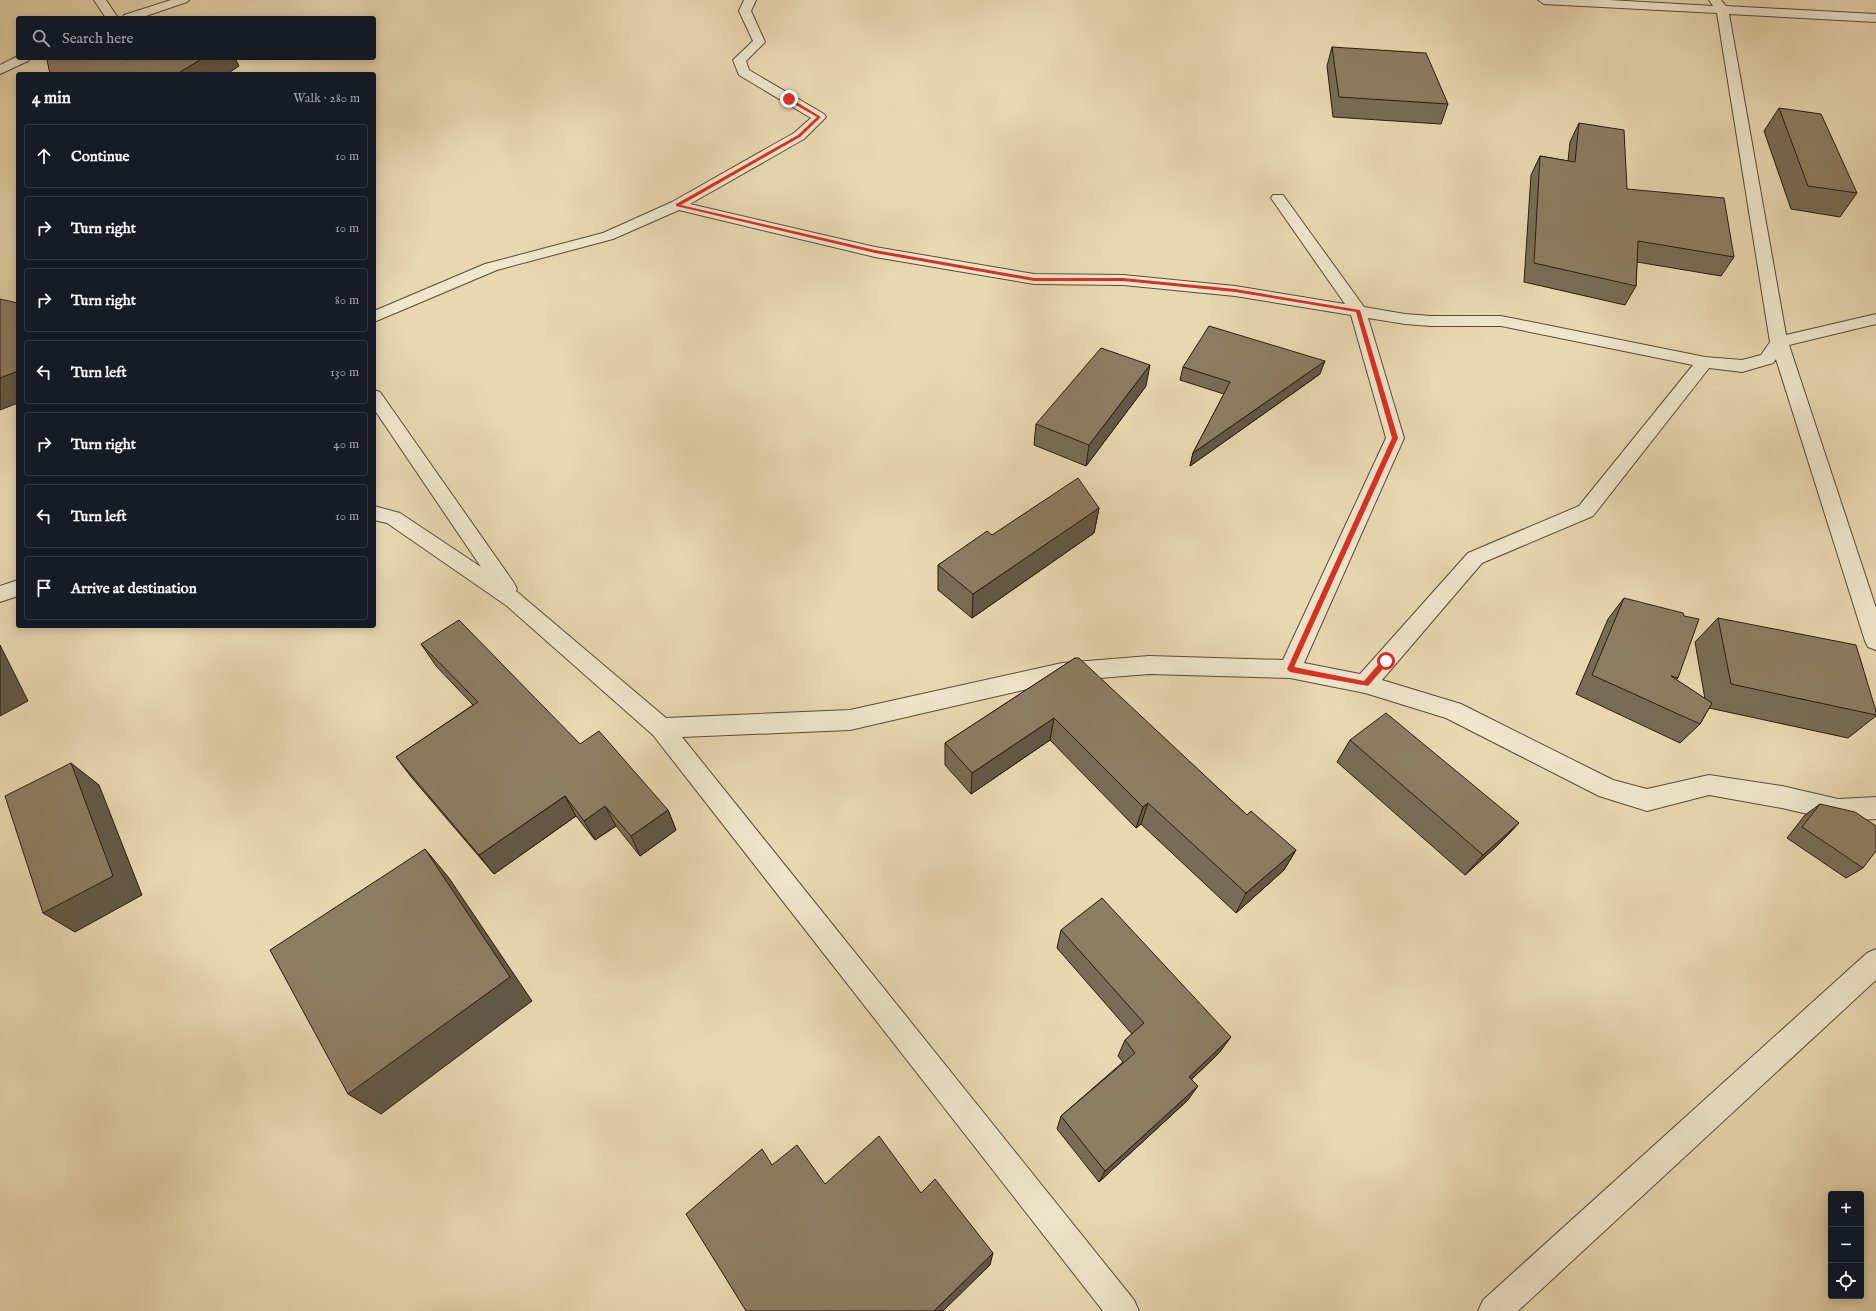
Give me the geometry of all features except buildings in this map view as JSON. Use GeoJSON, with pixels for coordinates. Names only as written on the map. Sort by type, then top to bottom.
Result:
{"type":"FeatureCollection","features":[{"type":"Feature","properties":{"kind":"street"},"geometry":{"type":"LineString","coordinates":[[100,0],[111,16]]}},
{"type":"Feature","properties":{"kind":"street"},"geometry":{"type":"LineString","coordinates":[[134,16],[183,0]]}},
{"type":"Feature","properties":{"kind":"street"},"geometry":{"type":"LineString","coordinates":[[376,317],[491,267],[608,236],[677,205],[799,136],[819,117],[744,72],[739,60],[759,42],[745,10],[750,0]]}},
{"type":"Feature","properties":{"kind":"street"},"geometry":{"type":"LineString","coordinates":[[1544,0],[1718,4],[1876,18]]}},
{"type":"Feature","properties":{"kind":"street"},"geometry":{"type":"LineString","coordinates":[[1718,4],[1779,342],[1876,641]]}},
{"type":"Feature","properties":{"kind":"street"},"geometry":{"type":"LineString","coordinates":[[0,70],[20,60]]}},
{"type":"Feature","properties":{"kind":"street"},"geometry":{"type":"LineString","coordinates":[[1278,198],[1358,311],[1395,438],[1290,669]]}},
{"type":"Feature","properties":{"kind":"street"},"geometry":{"type":"LineString","coordinates":[[677,205],[875,252],[1034,279],[1130,280],[1235,291],[1431,321],[1501,321],[1704,362],[1742,366],[1767,359],[1779,342],[1876,319]]}},
{"type":"Feature","properties":{"kind":"street"},"geometry":{"type":"LineString","coordinates":[[1366,684],[1475,558],[1586,511],[1704,362]]}},
{"type":"Feature","properties":{"kind":"street"},"geometry":{"type":"LineString","coordinates":[[376,399],[514,600]]}},
{"type":"Feature","properties":{"kind":"street"},"geometry":{"type":"LineString","coordinates":[[376,514],[393,518],[514,600],[661,728],[1123,1311]]}},
{"type":"Feature","properties":{"kind":"street"},"geometry":{"type":"LineString","coordinates":[[0,594],[16,589]]}},
{"type":"Feature","properties":{"kind":"street"},"geometry":{"type":"LineString","coordinates":[[661,728],[850,720],[1062,672],[1149,665],[1290,669],[1366,684],[1453,711],[1608,789],[1647,800],[1709,785],[1782,797],[1838,810],[1876,808]]}},
{"type":"Feature","properties":{"kind":"street"},"geometry":{"type":"LineString","coordinates":[[1494,1311],[1876,962]]}},
{"type":"Feature","properties":{"kind":"route"},"geometry":{"type":"LineString","coordinates":[[789,99],[819,117],[799,136],[677,205],[875,252],[1034,279],[1123,280],[1235,291],[1358,311],[1395,438],[1290,669],[1366,684],[1386,661]]}}]}
